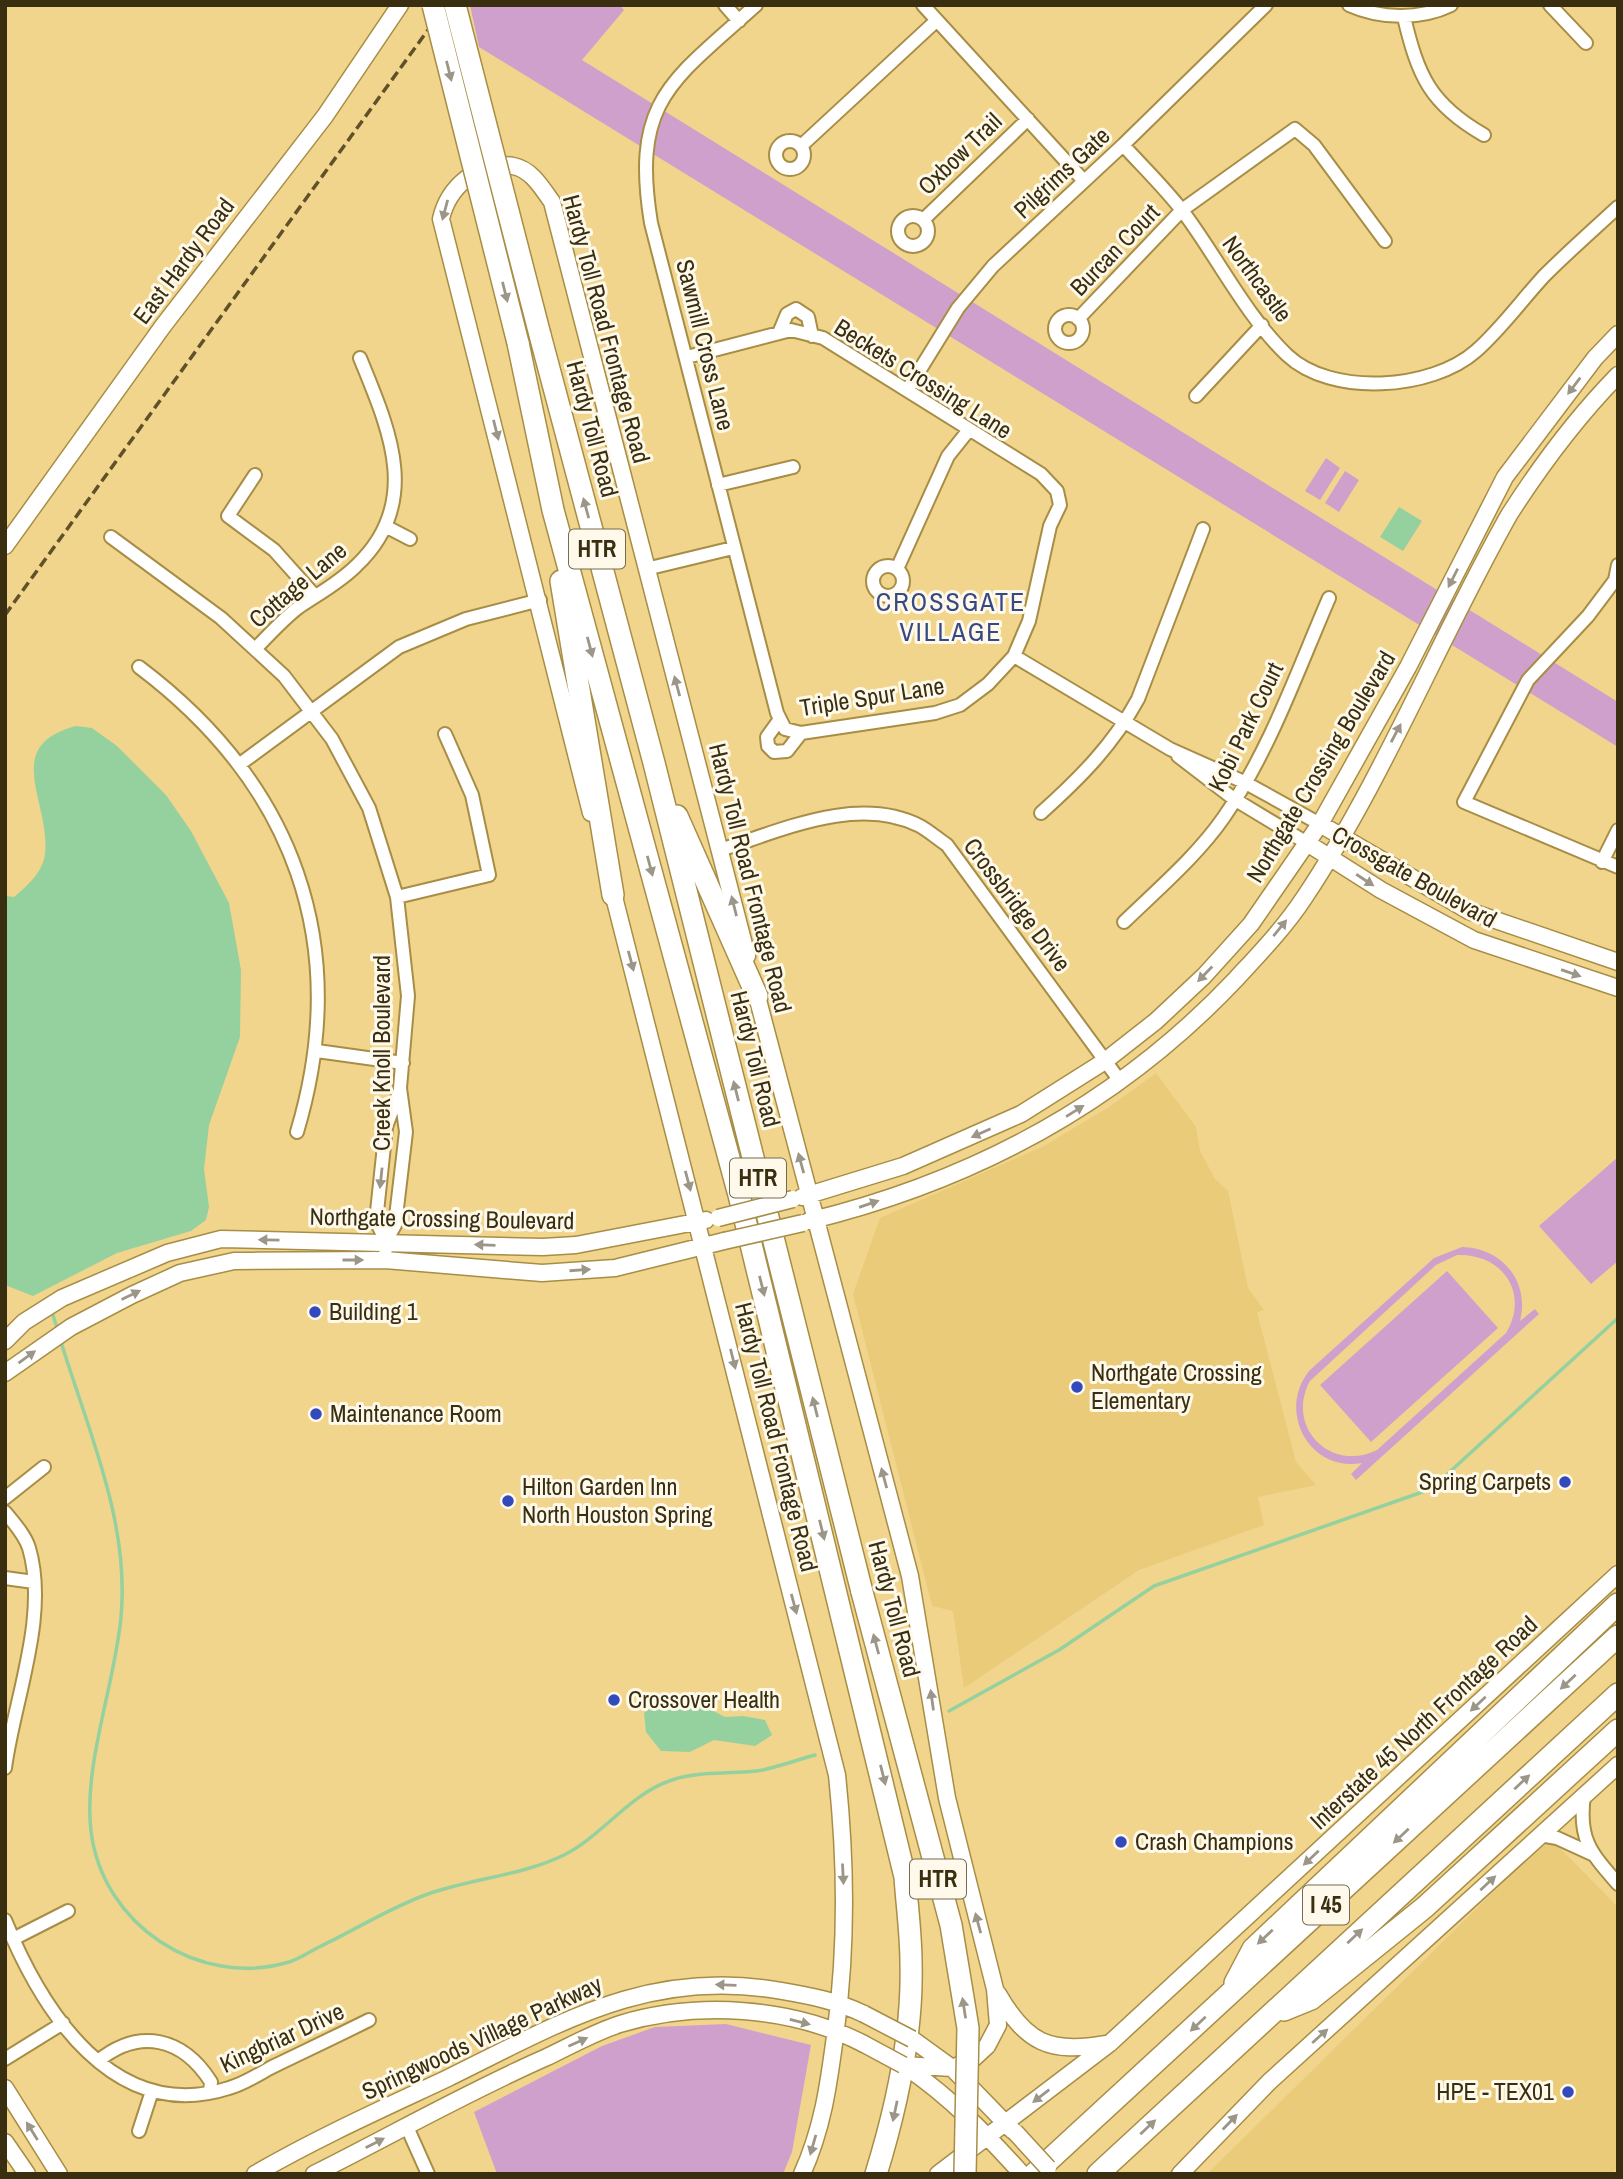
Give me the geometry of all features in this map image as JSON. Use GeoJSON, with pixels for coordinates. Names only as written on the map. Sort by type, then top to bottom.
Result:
{"type":"FeatureCollection","features":[{"type":"Feature","properties":{"kind":"highway","name":"Hardy Toll Road"},"geometry":{"type":"LineString","coordinates":[[433,5],[518,343],[553,510],[739,1195],[905,1877],[911,1964],[908,2019],[895,2111],[876,2174]]}},
{"type":"Feature","properties":{"kind":"highway","name":"Hardy Toll Road"},"geometry":{"type":"LineString","coordinates":[[456,5],[540,335],[654,763],[862,1592],[951,1925],[968,2028],[965,2174]]}},
{"type":"Feature","properties":{"kind":"highway"},"geometry":{"type":"LineString","coordinates":[[553,510],[565,612],[613,895]]}},
{"type":"Feature","properties":{"kind":"highway"},"geometry":{"type":"LineString","coordinates":[[654,763],[757,996]]}},
{"type":"Feature","properties":{"kind":"highway"},"geometry":{"type":"LineString","coordinates":[[1229,1995],[1253,1949],[1618,1604]]}},
{"type":"Feature","properties":{"kind":"highway","name":"I 45"},"geometry":{"type":"LineString","coordinates":[[1034,2174],[1618,1636]]}},
{"type":"Feature","properties":{"kind":"highway","name":"I 45"},"geometry":{"type":"LineString","coordinates":[[1098,2174],[1618,1694]]}},
{"type":"Feature","properties":{"kind":"highway"},"geometry":{"type":"LineString","coordinates":[[1269,2016],[1311,1999],[1377,1946],[1424,1907],[1618,1730]]}},
{"type":"Feature","properties":{"kind":"main road","name":"East Hardy Road"},"geometry":{"type":"LineString","coordinates":[[5,546],[163,326],[325,116],[400,5]]}},
{"type":"Feature","properties":{"kind":"main road","name":"Hardy Toll Road Frontage Road"},"geometry":{"type":"LineString","coordinates":[[803,2174],[832,2079],[841,2003],[845,1909],[836,1775],[704,1245],[578,764],[540,600],[441,219],[445,202],[457,186],[483,168],[514,166],[534,177],[552,202],[810,1194],[810,1221],[910,1576],[947,1798],[995,1989]]}},
{"type":"Feature","properties":{"kind":"main road","name":"Northgate Crossing Boulevard"},"geometry":{"type":"LineString","coordinates":[[5,1341],[39,1312],[62,1298],[167,1253],[221,1239],[543,1247],[576,1245],[718,1218],[903,1167],[1021,1114],[1105,1061],[1156,1021],[1232,946],[1273,894],[1320,824],[1408,667],[1505,477],[1595,358],[1618,334]]}},
{"type":"Feature","properties":{"kind":"main road","name":"Northgate Crossing Boulevard"},"geometry":{"type":"LineString","coordinates":[[5,1373],[71,1327],[180,1273],[201,1268],[234,1261],[385,1260],[542,1273],[615,1268],[869,1204],[967,1169],[1016,1147],[1120,1081],[1190,1025],[1251,962],[1303,900],[1342,837],[1494,541],[1527,487],[1576,420],[1618,374]]}},
{"type":"Feature","properties":{"kind":"main road"},"geometry":{"type":"LineString","coordinates":[[1505,477],[1527,487]]}},
{"type":"Feature","properties":{"kind":"main road"},"geometry":{"type":"LineString","coordinates":[[1408,667],[1426,676]]}},
{"type":"Feature","properties":{"kind":"main road","name":"Crossgate Boulevard"},"geometry":{"type":"LineString","coordinates":[[1320,824],[1469,911],[1615,962]]}},
{"type":"Feature","properties":{"kind":"main road","name":"Crossgate Boulevard"},"geometry":{"type":"LineString","coordinates":[[1307,843],[1381,891],[1460,933],[1611,986]]}},
{"type":"Feature","properties":{"kind":"main road"},"geometry":{"type":"LineString","coordinates":[[1460,933],[1469,911]]}},
{"type":"Feature","properties":{"kind":"main road"},"geometry":{"type":"LineString","coordinates":[[1232,946],[1251,962]]}},
{"type":"Feature","properties":{"kind":"main road"},"geometry":{"type":"LineString","coordinates":[[1611,986],[1615,962]]}},
{"type":"Feature","properties":{"kind":"main road"},"geometry":{"type":"LineString","coordinates":[[958,1143],[967,1169]]}},
{"type":"Feature","properties":{"kind":"main road"},"geometry":{"type":"LineString","coordinates":[[542,1273],[543,1247]]}},
{"type":"Feature","properties":{"kind":"main road","name":"Interstate 45 North Frontage Road"},"geometry":{"type":"LineString","coordinates":[[938,2174],[992,2141],[1109,2044],[1618,1574]]}},
{"type":"Feature","properties":{"kind":"main road"},"geometry":{"type":"LineString","coordinates":[[1180,2174],[1269,2082],[1618,1765]]}},
{"type":"Feature","properties":{"kind":"main road","name":"Springwoods Village Parkway"},"geometry":{"type":"LineString","coordinates":[[256,2174],[277,2168],[548,2029],[643,1993],[721,1983],[758,1987],[841,2003],[912,2039],[980,2094],[1052,2174]]}},
{"type":"Feature","properties":{"kind":"main road"},"geometry":{"type":"LineString","coordinates":[[995,1989],[1013,2019],[1033,2038],[1053,2047],[1075,2049],[1109,2044]]}},
{"type":"Feature","properties":{"kind":"main road"},"geometry":{"type":"LineString","coordinates":[[904,2065],[944,2066],[973,2059],[998,2025],[995,1989]]}},
{"type":"Feature","properties":{"kind":"main road"},"geometry":{"type":"LineString","coordinates":[[643,1993],[647,2017]]}},
{"type":"Feature","properties":{"kind":"main road","name":"Springwoods Village Parkway"},"geometry":{"type":"LineString","coordinates":[[313,2174],[495,2080],[617,2025],[647,2017],[689,2011],[763,2014],[836,2030],[863,2043],[904,2065],[935,2087],[992,2141],[1022,2174]]}},
{"type":"Feature","properties":{"kind":"main road"},"geometry":{"type":"LineString","coordinates":[[980,2094],[976,2066],[981,2051]]}},
{"type":"Feature","properties":{"kind":"main road"},"geometry":{"type":"LineString","coordinates":[[485,2060],[495,2080]]}},
{"type":"Feature","properties":{"kind":"main road"},"geometry":{"type":"LineString","coordinates":[[5,2088],[59,2174]]}},
{"type":"Feature","properties":{"kind":"main road"},"geometry":{"type":"LineString","coordinates":[[5,2142],[27,2174]]}},
{"type":"Feature","properties":{"kind":"street"},"geometry":{"type":"LineString","coordinates":[[725,5],[739,21]]}},
{"type":"Feature","properties":{"kind":"street","name":"Sawmill Cross Lane"},"geometry":{"type":"LineString","coordinates":[[757,5],[667,91],[655,109],[646,142],[644,176],[652,223],[733,548],[783,724]]}},
{"type":"Feature","properties":{"kind":"street"},"geometry":{"type":"LineString","coordinates":[[923,5],[1084,181]]}},
{"type":"Feature","properties":{"kind":"street","name":"Pilgrims Gate"},"geometry":{"type":"LineString","coordinates":[[908,389],[958,309],[993,266],[1123,145],[1266,5]]}},
{"type":"Feature","properties":{"kind":"street"},"geometry":{"type":"LineString","coordinates":[[1349,5],[1361,10],[1404,17],[1428,14],[1451,5]]}},
{"type":"Feature","properties":{"kind":"street"},"geometry":{"type":"LineString","coordinates":[[1550,5],[1586,43]]}},
{"type":"Feature","properties":{"kind":"street"},"geometry":{"type":"LineString","coordinates":[[1404,17],[1413,57],[1439,102],[1454,118],[1484,135]]}},
{"type":"Feature","properties":{"kind":"street"},"geometry":{"type":"LineString","coordinates":[[801,146],[936,21]]}},
{"type":"Feature","properties":{"kind":"street","name":"Oxbow Trail"},"geometry":{"type":"LineString","coordinates":[[923,220],[1028,119]]}},
{"type":"Feature","properties":{"kind":"street","name":"Burcan Court"},"geometry":{"type":"LineString","coordinates":[[1078,319],[1182,210],[1295,129],[1314,145],[1385,241]]}},
{"type":"Feature","properties":{"kind":"street","name":"Northcastle"},"geometry":{"type":"LineString","coordinates":[[1123,145],[1182,210],[1262,325],[1288,357],[1316,372],[1374,384],[1415,380],[1447,370],[1475,352],[1546,275],[1618,207]]}},
{"type":"Feature","properties":{"kind":"street"},"geometry":{"type":"LineString","coordinates":[[779,334],[788,314],[796,309],[808,317],[812,335]]}},
{"type":"Feature","properties":{"kind":"street"},"geometry":{"type":"LineString","coordinates":[[1196,396],[1262,325]]}},
{"type":"Feature","properties":{"kind":"street","name":"Beckets Crossing Lane"},"geometry":{"type":"LineString","coordinates":[[687,358],[791,330],[812,335],[832,343],[908,389],[1049,483]]}},
{"type":"Feature","properties":{"kind":"street","name":"Cottage Lane"},"geometry":{"type":"LineString","coordinates":[[256,648],[280,623],[357,566],[385,526],[396,481],[395,458],[390,430],[360,358]]}},
{"type":"Feature","properties":{"kind":"street"},"geometry":{"type":"LineString","coordinates":[[897,569],[948,456],[968,431]]}},
{"type":"Feature","properties":{"kind":"street"},"geometry":{"type":"LineString","coordinates":[[719,485],[793,467]]}},
{"type":"Feature","properties":{"kind":"street"},"geometry":{"type":"LineString","coordinates":[[255,475],[228,516],[274,550],[315,596]]}},
{"type":"Feature","properties":{"kind":"street","name":"Triple Spur Lane"},"geometry":{"type":"LineString","coordinates":[[783,724],[801,733],[934,713],[960,705],[988,684],[1014,656],[1029,621],[1049,526],[1060,505],[1057,491],[1049,483]]}},
{"type":"Feature","properties":{"kind":"street"},"geometry":{"type":"LineString","coordinates":[[385,526],[410,539]]}},
{"type":"Feature","properties":{"kind":"street"},"geometry":{"type":"LineString","coordinates":[[1041,813],[1086,773],[1125,722],[1138,699],[1203,528]]}},
{"type":"Feature","properties":{"kind":"street","name":"Creek Knoll Boulevard"},"geometry":{"type":"LineString","coordinates":[[111,537],[256,648],[312,710],[339,751],[369,808],[397,897],[408,996],[400,1088],[406,1132],[395,1225],[386,1241],[385,1260]]}},
{"type":"Feature","properties":{"kind":"street"},"geometry":{"type":"LineString","coordinates":[[646,569],[733,548]]}},
{"type":"Feature","properties":{"kind":"street"},"geometry":{"type":"LineString","coordinates":[[1618,565],[1617,580],[1588,616],[1528,680],[1464,802],[1618,867]]}},
{"type":"Feature","properties":{"kind":"street","name":"Kobi Park Court"},"geometry":{"type":"LineString","coordinates":[[1124,922],[1177,872],[1224,817],[1274,725],[1329,598]]}},
{"type":"Feature","properties":{"kind":"street"},"geometry":{"type":"LineString","coordinates":[[240,764],[367,668],[432,631],[466,619],[540,600]]}},
{"type":"Feature","properties":{"kind":"street","name":"Crossgate Boulevard"},"geometry":{"type":"LineString","coordinates":[[1014,656],[1170,749],[1244,782],[1320,824]]}},
{"type":"Feature","properties":{"kind":"street"},"geometry":{"type":"LineString","coordinates":[[139,667],[194,712],[240,764],[274,819],[304,893],[318,983],[317,1051],[298,1132]]}},
{"type":"Feature","properties":{"kind":"street"},"geometry":{"type":"LineString","coordinates":[[783,724],[767,737],[768,746],[774,752],[787,751],[801,733]]}},
{"type":"Feature","properties":{"kind":"street"},"geometry":{"type":"LineString","coordinates":[[397,897],[489,875],[471,795],[445,734]]}},
{"type":"Feature","properties":{"kind":"street","name":"Crossgate Boulevard"},"geometry":{"type":"LineString","coordinates":[[1170,749],[1234,799],[1307,843]]}},
{"type":"Feature","properties":{"kind":"street","name":"Crossbridge Drive"},"geometry":{"type":"LineString","coordinates":[[720,850],[828,817],[867,815],[919,825],[947,845],[1120,1081]]}},
{"type":"Feature","properties":{"kind":"street"},"geometry":{"type":"LineString","coordinates":[[1602,862],[1618,830]]}},
{"type":"Feature","properties":{"kind":"street"},"geometry":{"type":"LineString","coordinates":[[317,1051],[403,1063]]}},
{"type":"Feature","properties":{"kind":"street"},"geometry":{"type":"LineString","coordinates":[[386,1241],[376,1221],[386,1127],[400,1088]]}},
{"type":"Feature","properties":{"kind":"street"},"geometry":{"type":"LineString","coordinates":[[5,1498],[44,1467]]}},
{"type":"Feature","properties":{"kind":"street"},"geometry":{"type":"LineString","coordinates":[[5,1512],[29,1547],[36,1595],[25,1672],[10,1717],[5,1768]]}},
{"type":"Feature","properties":{"kind":"street"},"geometry":{"type":"LineString","coordinates":[[5,1578],[34,1583]]}},
{"type":"Feature","properties":{"kind":"street"},"geometry":{"type":"LineString","coordinates":[[1584,1795],[1581,1821],[1592,1854],[1618,1884]]}},
{"type":"Feature","properties":{"kind":"street"},"geometry":{"type":"LineString","coordinates":[[1540,1835],[1557,1838],[1592,1854]]}},
{"type":"Feature","properties":{"kind":"street"},"geometry":{"type":"LineString","coordinates":[[13,1939],[68,1911]]}},
{"type":"Feature","properties":{"kind":"street","name":"Kingbriar Drive"},"geometry":{"type":"LineString","coordinates":[[5,1920],[13,1939],[62,2023],[78,2045],[123,2080],[162,2095],[229,2088],[369,2020]]}},
{"type":"Feature","properties":{"kind":"street"},"geometry":{"type":"LineString","coordinates":[[5,2059],[62,2023]]}},
{"type":"Feature","properties":{"kind":"street"},"geometry":{"type":"LineString","coordinates":[[98,2060],[112,2049],[136,2042],[159,2041],[193,2056],[211,2082],[209,2092]]}},
{"type":"Feature","properties":{"kind":"street"},"geometry":{"type":"LineString","coordinates":[[139,2130],[152,2091]]}},
{"type":"Feature","properties":{"kind":"street"},"geometry":{"type":"LineString","coordinates":[[407,2127],[428,2174]]}},
{"type":"Feature","properties":{"kind":"shaded area"},"geometry":{"type":"Polygon","coordinates":[[[470,5],[620,5],[624,10],[582,60],[1618,702],[1618,747],[479,47],[470,5]]]}},
{"type":"Feature","properties":{"kind":"shaded area"},"geometry":{"type":"Polygon","coordinates":[[[1326,458],[1340,468],[1320,500],[1305,491],[1326,458]]]}},
{"type":"Feature","properties":{"kind":"shaded area"},"geometry":{"type":"Polygon","coordinates":[[[1345,471],[1359,480],[1339,512],[1325,503],[1345,471]]]}},
{"type":"Feature","properties":{"kind":"shaded area"},"geometry":{"type":"Polygon","coordinates":[[[1399,507],[1422,521],[1403,551],[1380,537],[1399,507]]]}},
{"type":"Feature","properties":{"kind":"shaded area"},"geometry":{"type":"Polygon","coordinates":[[[76,726],[92,728],[117,746],[166,795],[191,831],[229,903],[241,970],[240,1037],[209,1125],[204,1169],[209,1207],[206,1220],[191,1231],[117,1253],[33,1296],[5,1285],[5,896],[14,897],[34,878],[44,861],[45,834],[34,778],[34,762],[40,747],[53,735],[76,726]]]}},
{"type":"Feature","properties":{"kind":"shaded area","name":"Northgate Crossing Elementary"},"geometry":{"type":"Polygon","coordinates":[[[1156,1073],[1196,1127],[1200,1151],[1215,1179],[1228,1191],[1248,1288],[1264,1310],[1257,1312],[1296,1462],[1316,1485],[1258,1497],[1264,1525],[1139,1570],[964,1688],[953,1611],[932,1606],[853,1294],[880,1218],[1044,1146],[1109,1107],[1156,1073]]]}},
{"type":"Feature","properties":{"kind":"shaded area"},"geometry":{"type":"Polygon","coordinates":[[[1618,1157],[1618,1261],[1591,1284],[1539,1226],[1618,1157]]]}},
{"type":"Feature","properties":{"kind":"shaded area"},"geometry":{"type":"Polygon","coordinates":[[[1462,1247],[1489,1253],[1501,1260],[1517,1280],[1522,1306],[1520,1321],[1535,1309],[1539,1314],[1356,1480],[1351,1474],[1362,1463],[1343,1464],[1327,1458],[1313,1449],[1303,1435],[1296,1403],[1300,1386],[1310,1370],[1434,1258],[1462,1247]],[[1457,1255],[1436,1265],[1310,1381],[1304,1398],[1303,1414],[1308,1429],[1317,1441],[1329,1450],[1344,1455],[1360,1456],[1377,1450],[1506,1333],[1513,1318],[1513,1290],[1499,1268],[1473,1256],[1457,1255]]]}},
{"type":"Feature","properties":{"kind":"shaded area"},"geometry":{"type":"Polygon","coordinates":[[[1447,1271],[1498,1328],[1371,1442],[1320,1385],[1447,1271]]]}},
{"type":"Feature","properties":{"kind":"shaded area"},"geometry":{"type":"Polygon","coordinates":[[[682,1695],[725,1717],[743,1716],[765,1720],[772,1735],[755,1746],[714,1740],[690,1752],[661,1751],[646,1732],[644,1713],[662,1697],[682,1695]]]}},
{"type":"Feature","properties":{"kind":"shaded area"},"geometry":{"type":"Polygon","coordinates":[[[1549,1837],[1618,1907],[1618,2167],[1611,2174],[1207,2174],[1549,1837]]]}},
{"type":"Feature","properties":{"kind":"shaded area"},"geometry":{"type":"Polygon","coordinates":[[[726,2024],[811,2045],[792,2152],[783,2174],[497,2174],[474,2112],[602,2046],[655,2027],[726,2024]]]}},
{"type":"Feature","properties":{"kind":"waterway"},"geometry":{"type":"LineString","coordinates":[[52,1312],[58,1331]]}},
{"type":"Feature","properties":{"kind":"waterway"},"geometry":{"type":"LineString","coordinates":[[949,1711],[1059,1650],[1154,1586],[1431,1489],[1618,1318]]}},
{"type":"Feature","properties":{"kind":"waterway"},"geometry":{"type":"LineString","coordinates":[[61,1342],[105,1477],[119,1547],[122,1582],[118,1643],[91,1779],[91,1831],[99,1864],[114,1894],[134,1920],[160,1941],[189,1957],[221,1966],[255,1968],[289,1962],[414,1899],[531,1868],[564,1855],[578,1847],[641,1796],[669,1781],[691,1775],[763,1770],[815,1755]]}},
{"type":"Feature","properties":{"kind":"railway"},"geometry":{"type":"LineString","coordinates":[[5,615],[446,5]]}},
{"type":"Feature","properties":{"kind":"place","name":"Building 1"},"geometry":{"type":"Point","coordinates":[315,1312]}},
{"type":"Feature","properties":{"kind":"place","name":"Northgate Crossing Elementary"},"geometry":{"type":"Point","coordinates":[1077,1387]}},
{"type":"Feature","properties":{"kind":"place","name":"Maintenance Room"},"geometry":{"type":"Point","coordinates":[316,1414]}},
{"type":"Feature","properties":{"kind":"place","name":"Spring Carpets"},"geometry":{"type":"Point","coordinates":[1565,1482]}},
{"type":"Feature","properties":{"kind":"place","name":"Hilton Garden Inn North Houston Spring"},"geometry":{"type":"Point","coordinates":[508,1501]}},
{"type":"Feature","properties":{"kind":"place","name":"Crossover Health"},"geometry":{"type":"Point","coordinates":[614,1700]}},
{"type":"Feature","properties":{"kind":"place","name":"Crash Champions"},"geometry":{"type":"Point","coordinates":[1121,1842]}},
{"type":"Feature","properties":{"kind":"place","name":"HPE - TEX01"},"geometry":{"type":"Point","coordinates":[1568,2092]}},
{"type":"Feature","properties":{"kind":"district","name":"CROSSGATE VILLAGE"},"geometry":{"type":"Point","coordinates":[951,617]}}]}
